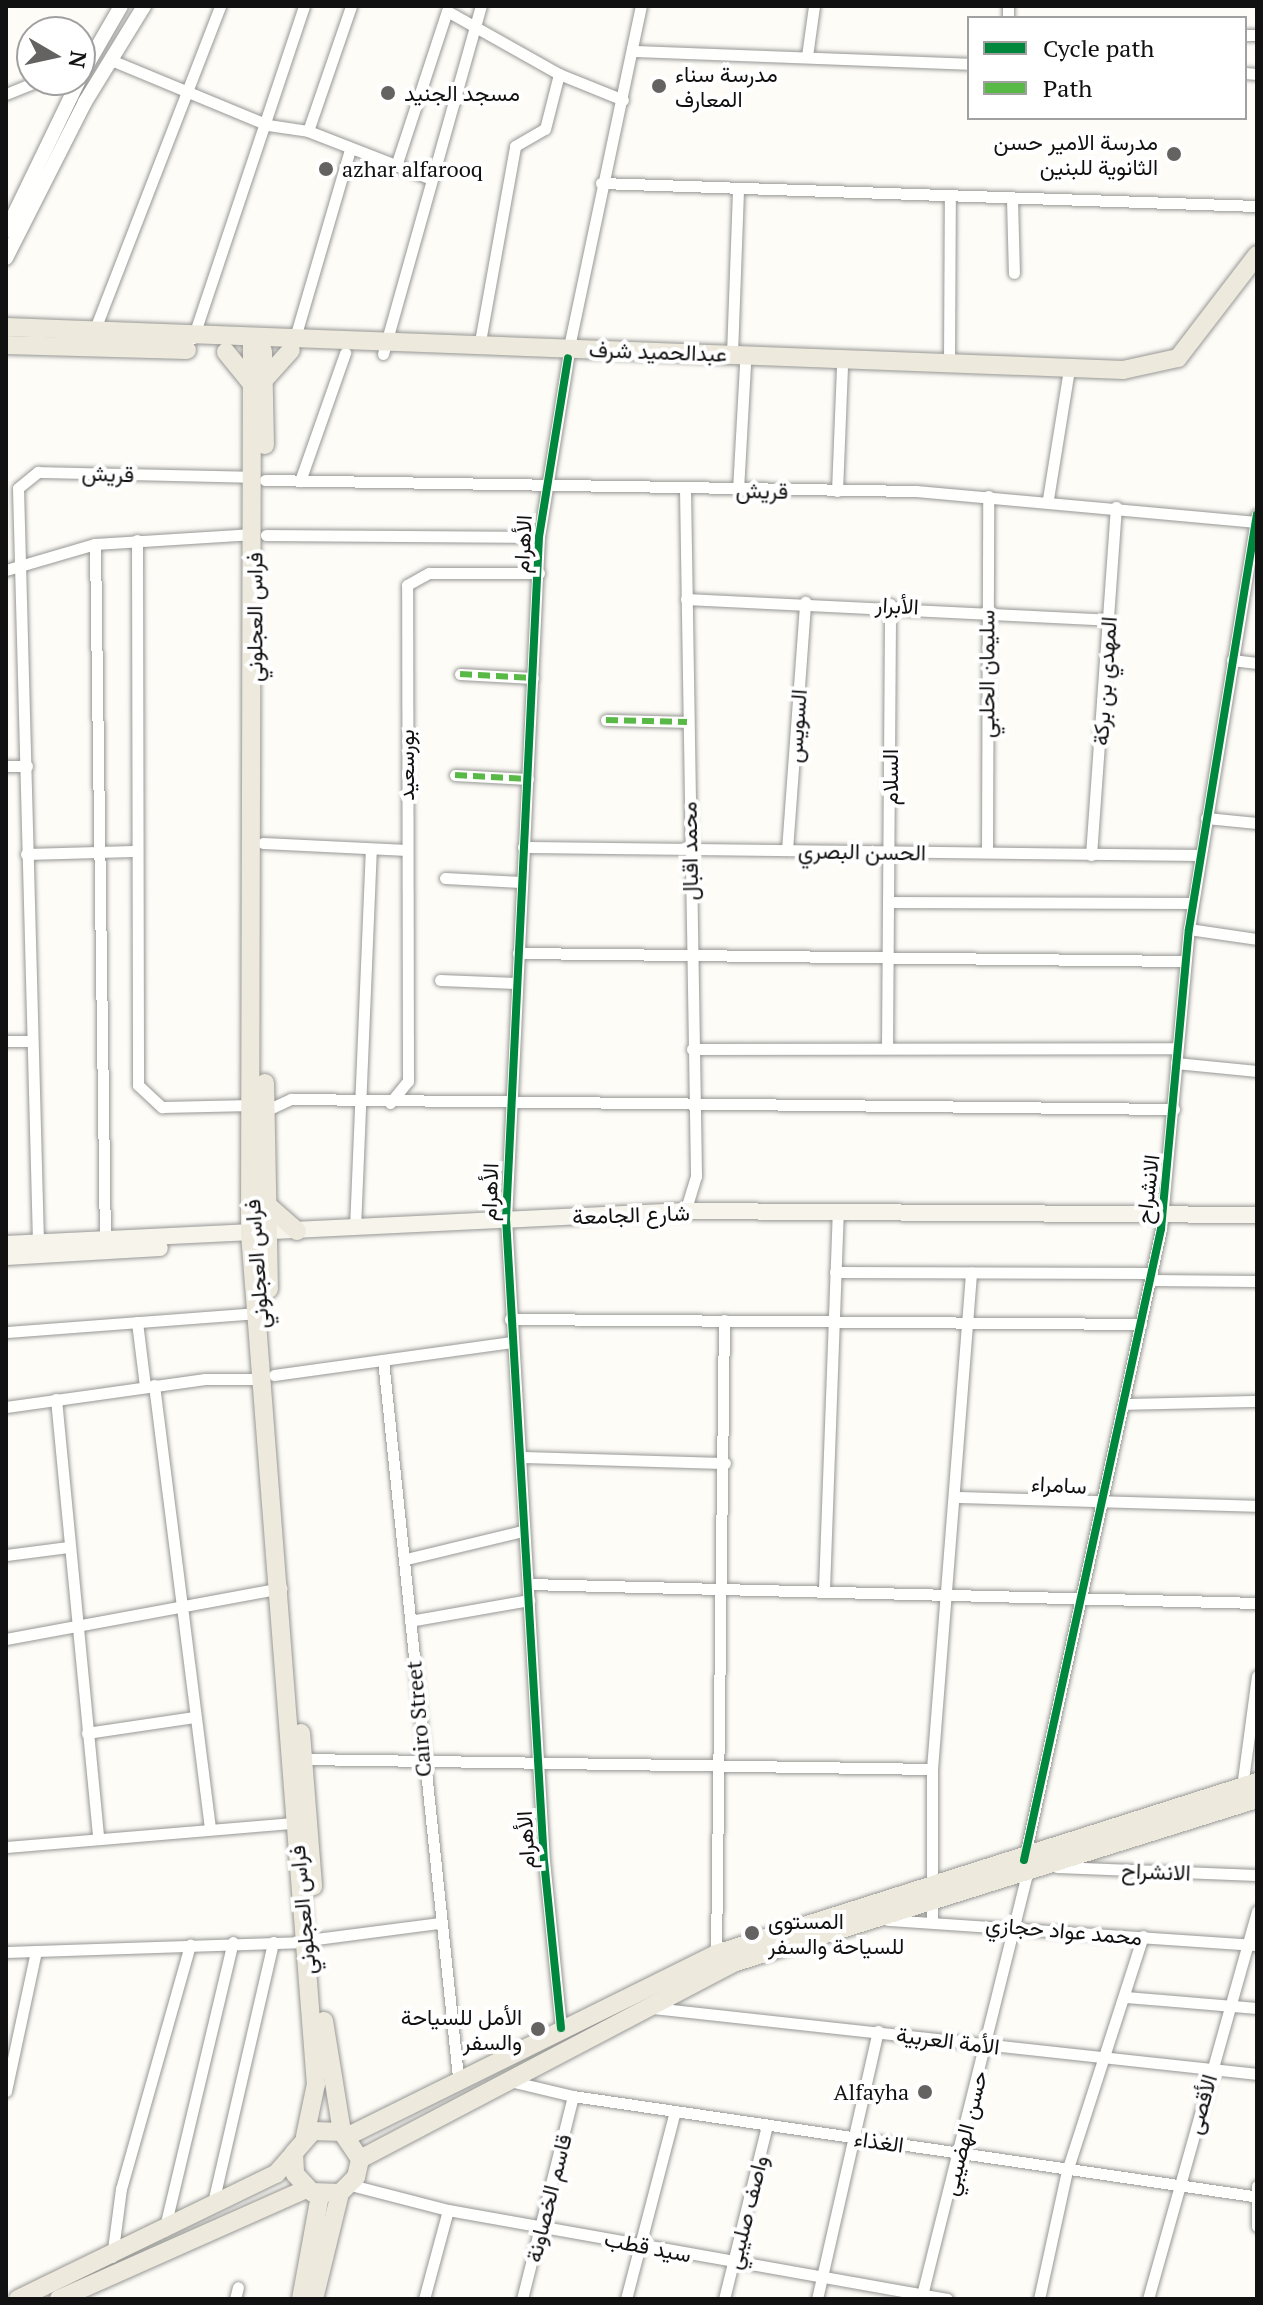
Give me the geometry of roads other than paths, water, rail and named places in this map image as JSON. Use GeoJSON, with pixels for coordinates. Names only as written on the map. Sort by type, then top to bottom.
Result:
{"type":"FeatureCollection","features":[{"type":"Feature","properties":{"kind":"main road","name":"عبدالحميد شرف"},"geometry":{"type":"LineString","coordinates":[[292,346],[345,353],[479,347],[739,359],[1164,365],[1192,342],[1257,255]]}},
{"type":"Feature","properties":{"kind":"main road","name":"عبدالحميد شرف"},"geometry":{"type":"LineString","coordinates":[[739,359],[842,368],[1144,377],[1177,369],[1257,275]]}},
{"type":"Feature","properties":{"kind":"main road","name":"عبدالحميد شرف"},"geometry":{"type":"LineString","coordinates":[[6,327],[93,335],[192,338],[257,347]]}},
{"type":"Feature","properties":{"kind":"main road","name":"عبدالحميد شرف"},"geometry":{"type":"LineString","coordinates":[[6,345],[226,352],[292,346],[568,352]]}},
{"type":"Feature","properties":{"kind":"main road"},"geometry":{"type":"LineString","coordinates":[[226,352],[258,382],[292,346]]}},
{"type":"Feature","properties":{"kind":"main road","name":"فراس العجلوني"},"geometry":{"type":"LineString","coordinates":[[257,347],[263,843],[259,1108],[264,1202],[258,1237],[294,1823],[330,2087],[345,2134]]}},
{"type":"Feature","properties":{"kind":"main road","name":"فراس العجلوني"},"geometry":{"type":"LineString","coordinates":[[260,534],[260,1313],[303,1759],[316,2084],[305,2136]]}},
{"type":"Feature","properties":{"kind":"main road"},"geometry":{"type":"LineString","coordinates":[[264,1202],[297,1231]]}},
{"type":"Feature","properties":{"kind":"main road","name":"شارع الجامعة"},"geometry":{"type":"LineString","coordinates":[[6,1257],[258,1237],[297,1231],[685,1211],[1257,1215]]}},
{"type":"Feature","properties":{"kind":"main road","name":"شارع الجامعة"},"geometry":{"type":"LineString","coordinates":[[6,1244],[258,1237]]}},
{"type":"Feature","properties":{"kind":"main road"},"geometry":{"type":"LineString","coordinates":[[314,2299],[345,2189],[360,2159],[639,2006],[736,1962],[929,1902],[1252,1789]]}},
{"type":"Feature","properties":{"kind":"main road"},"geometry":{"type":"LineString","coordinates":[[1026,1867],[1056,1867],[1252,1789]]}},
{"type":"Feature","properties":{"kind":"main road"},"geometry":{"type":"LineString","coordinates":[[18,2299],[164,2232],[276,2174],[305,2136],[345,2134],[716,1954],[929,1902]]}},
{"type":"Feature","properties":{"kind":"main road"},"geometry":{"type":"LineString","coordinates":[[345,2134],[360,2159]]}},
{"type":"Feature","properties":{"kind":"main road"},"geometry":{"type":"LineString","coordinates":[[294,2153],[295,2174],[313,2192]]}},
{"type":"Feature","properties":{"kind":"main road"},"geometry":{"type":"LineString","coordinates":[[59,2299],[313,2192],[345,2189]]}},
{"type":"Feature","properties":{"kind":"main road"},"geometry":{"type":"LineString","coordinates":[[301,2299],[313,2192]]}},
{"type":"Feature","properties":{"kind":"street"},"geometry":{"type":"LineString","coordinates":[[96,45],[121,6]]}},
{"type":"Feature","properties":{"kind":"street"},"geometry":{"type":"LineString","coordinates":[[6,258],[102,74],[144,6]]}},
{"type":"Feature","properties":{"kind":"street"},"geometry":{"type":"LineString","coordinates":[[93,335],[220,6]]}},
{"type":"Feature","properties":{"kind":"street"},"geometry":{"type":"LineString","coordinates":[[192,338],[268,125],[304,6]]}},
{"type":"Feature","properties":{"kind":"street"},"geometry":{"type":"LineString","coordinates":[[308,131],[351,6]]}},
{"type":"Feature","properties":{"kind":"street"},"geometry":{"type":"LineString","coordinates":[[384,349],[429,178],[477,28],[481,6]]}},
{"type":"Feature","properties":{"kind":"street","name":"الأهرام"},"geometry":{"type":"LineString","coordinates":[[561,2028],[539,1758],[510,1319],[506,1219],[510,1107],[543,489],[601,183],[623,100],[641,6]]}},
{"type":"Feature","properties":{"kind":"street"},"geometry":{"type":"LineString","coordinates":[[807,56],[814,6]]}},
{"type":"Feature","properties":{"kind":"street"},"geometry":{"type":"LineString","coordinates":[[396,166],[445,12],[559,74],[623,100]]}},
{"type":"Feature","properties":{"kind":"street"},"geometry":{"type":"LineString","coordinates":[[102,35],[114,37],[115,55]]}},
{"type":"Feature","properties":{"kind":"street"},"geometry":{"type":"LineString","coordinates":[[634,51],[967,64]]}},
{"type":"Feature","properties":{"kind":"street"},"geometry":{"type":"LineString","coordinates":[[115,55],[188,93],[268,125],[308,131],[350,150],[429,178]]}},
{"type":"Feature","properties":{"kind":"street"},"geometry":{"type":"LineString","coordinates":[[96,71],[102,74]]}},
{"type":"Feature","properties":{"kind":"street"},"geometry":{"type":"LineString","coordinates":[[479,347],[515,146],[545,129],[559,74]]}},
{"type":"Feature","properties":{"kind":"street"},"geometry":{"type":"LineString","coordinates":[[6,231],[69,96]]}},
{"type":"Feature","properties":{"kind":"street"},"geometry":{"type":"LineString","coordinates":[[292,346],[350,150]]}},
{"type":"Feature","properties":{"kind":"street"},"geometry":{"type":"LineString","coordinates":[[601,183],[950,198],[1257,206]]}},
{"type":"Feature","properties":{"kind":"street"},"geometry":{"type":"LineString","coordinates":[[738,188],[738,490]]}},
{"type":"Feature","properties":{"kind":"street"},"geometry":{"type":"LineString","coordinates":[[949,362],[950,198]]}},
{"type":"Feature","properties":{"kind":"street"},"geometry":{"type":"LineString","coordinates":[[1012,199],[1014,273]]}},
{"type":"Feature","properties":{"kind":"street"},"geometry":{"type":"LineString","coordinates":[[300,481],[345,353]]}},
{"type":"Feature","properties":{"kind":"street"},"geometry":{"type":"LineString","coordinates":[[837,491],[842,368]]}},
{"type":"Feature","properties":{"kind":"street"},"geometry":{"type":"LineString","coordinates":[[1048,499],[1068,376]]}},
{"type":"Feature","properties":{"kind":"street","name":"قريش"},"geometry":{"type":"LineString","coordinates":[[21,567],[18,488],[38,472],[543,489],[837,491],[988,496],[1256,520]]}},
{"type":"Feature","properties":{"kind":"street","name":"محمد اقبال"},"geometry":{"type":"LineString","coordinates":[[685,489],[696,1185],[685,1211]]}},
{"type":"Feature","properties":{"kind":"street","name":"سليمان الحلبي"},"geometry":{"type":"LineString","coordinates":[[987,852],[988,496]]}},
{"type":"Feature","properties":{"kind":"street","name":"المهدي بن بركة"},"geometry":{"type":"LineString","coordinates":[[1091,855],[1116,507]]}},
{"type":"Feature","properties":{"kind":"street","name":"الانشراح"},"geometry":{"type":"LineString","coordinates":[[1026,1867],[1080,1595],[1163,1215],[1189,929],[1256,520]]}},
{"type":"Feature","properties":{"kind":"street"},"geometry":{"type":"LineString","coordinates":[[6,570],[95,544],[137,540],[260,534],[539,537]]}},
{"type":"Feature","properties":{"kind":"street"},"geometry":{"type":"LineString","coordinates":[[137,540],[133,851],[136,1073],[142,1094],[162,1107],[259,1108],[291,1099],[510,1107],[1174,1109]]}},
{"type":"Feature","properties":{"kind":"street"},"geometry":{"type":"LineString","coordinates":[[95,544],[105,1239]]}},
{"type":"Feature","properties":{"kind":"street"},"geometry":{"type":"LineString","coordinates":[[21,567],[38,1242]]}},
{"type":"Feature","properties":{"kind":"street","name":"بورسعيد"},"geometry":{"type":"LineString","coordinates":[[408,1081],[407,585],[429,573],[539,573]]}},
{"type":"Feature","properties":{"kind":"street","name":"الأبرار"},"geometry":{"type":"LineString","coordinates":[[686,599],[890,604],[1108,620]]}},
{"type":"Feature","properties":{"kind":"street","name":"السويس"},"geometry":{"type":"LineString","coordinates":[[787,850],[805,602]]}},
{"type":"Feature","properties":{"kind":"street","name":"السلام"},"geometry":{"type":"LineString","coordinates":[[887,1047],[890,604]]}},
{"type":"Feature","properties":{"kind":"street"},"geometry":{"type":"LineString","coordinates":[[1232,660],[1257,663]]}},
{"type":"Feature","properties":{"kind":"street"},"geometry":{"type":"LineString","coordinates":[[460,674],[533,678]]}},
{"type":"Feature","properties":{"kind":"street"},"geometry":{"type":"LineString","coordinates":[[606,720],[687,722]]}},
{"type":"Feature","properties":{"kind":"street"},"geometry":{"type":"LineString","coordinates":[[6,766],[27,766]]}},
{"type":"Feature","properties":{"kind":"street"},"geometry":{"type":"LineString","coordinates":[[455,775],[528,779]]}},
{"type":"Feature","properties":{"kind":"street"},"geometry":{"type":"LineString","coordinates":[[1206,818],[1257,823]]}},
{"type":"Feature","properties":{"kind":"street"},"geometry":{"type":"LineString","coordinates":[[263,843],[407,850]]}},
{"type":"Feature","properties":{"kind":"street","name":"الحسن البصري"},"geometry":{"type":"LineString","coordinates":[[523,847],[1201,855]]}},
{"type":"Feature","properties":{"kind":"street"},"geometry":{"type":"LineString","coordinates":[[355,1228],[371,850]]}},
{"type":"Feature","properties":{"kind":"street"},"geometry":{"type":"LineString","coordinates":[[26,854],[133,851]]}},
{"type":"Feature","properties":{"kind":"street"},"geometry":{"type":"LineString","coordinates":[[445,878],[521,882]]}},
{"type":"Feature","properties":{"kind":"street"},"geometry":{"type":"LineString","coordinates":[[889,902],[1193,903]]}},
{"type":"Feature","properties":{"kind":"street"},"geometry":{"type":"LineString","coordinates":[[1189,929],[1257,939]]}},
{"type":"Feature","properties":{"kind":"street"},"geometry":{"type":"LineString","coordinates":[[518,953],[889,955],[1185,961]]}},
{"type":"Feature","properties":{"kind":"street"},"geometry":{"type":"LineString","coordinates":[[440,980],[516,983]]}},
{"type":"Feature","properties":{"kind":"street"},"geometry":{"type":"LineString","coordinates":[[6,1041],[31,1041]]}},
{"type":"Feature","properties":{"kind":"street"},"geometry":{"type":"LineString","coordinates":[[692,1049],[1177,1048]]}},
{"type":"Feature","properties":{"kind":"street"},"geometry":{"type":"LineString","coordinates":[[1176,1063],[1257,1071]]}},
{"type":"Feature","properties":{"kind":"street"},"geometry":{"type":"LineString","coordinates":[[390,1103],[408,1081],[433,1105]]}},
{"type":"Feature","properties":{"kind":"street"},"geometry":{"type":"LineString","coordinates":[[824,1589],[838,1211]]}},
{"type":"Feature","properties":{"kind":"street"},"geometry":{"type":"LineString","coordinates":[[835,1272],[1257,1281]]}},
{"type":"Feature","properties":{"kind":"street"},"geometry":{"type":"LineString","coordinates":[[929,1902],[932,1769],[956,1497],[971,1273]]}},
{"type":"Feature","properties":{"kind":"street"},"geometry":{"type":"LineString","coordinates":[[6,1332],[260,1313]]}},
{"type":"Feature","properties":{"kind":"street"},"geometry":{"type":"LineString","coordinates":[[510,1319],[1141,1324]]}},
{"type":"Feature","properties":{"kind":"street"},"geometry":{"type":"LineString","coordinates":[[716,1954],[725,1463],[724,1320]]}},
{"type":"Feature","properties":{"kind":"street"},"geometry":{"type":"LineString","coordinates":[[137,1322],[150,1386],[210,1827]]}},
{"type":"Feature","properties":{"kind":"street"},"geometry":{"type":"LineString","coordinates":[[6,1407],[150,1386],[268,1377],[512,1342]]}},
{"type":"Feature","properties":{"kind":"street","name":"Cairo Street"},"geometry":{"type":"LineString","coordinates":[[383,1360],[406,1559],[421,1758],[458,2077]]}},
{"type":"Feature","properties":{"kind":"street"},"geometry":{"type":"LineString","coordinates":[[56,1399],[98,1838]]}},
{"type":"Feature","properties":{"kind":"street"},"geometry":{"type":"LineString","coordinates":[[1123,1404],[1257,1401]]}},
{"type":"Feature","properties":{"kind":"street"},"geometry":{"type":"LineString","coordinates":[[521,1457],[725,1463]]}},
{"type":"Feature","properties":{"kind":"street","name":"سامراء"},"geometry":{"type":"LineString","coordinates":[[956,1497],[1100,1504],[1257,1506]]}},
{"type":"Feature","properties":{"kind":"street"},"geometry":{"type":"LineString","coordinates":[[406,1559],[523,1531]]}},
{"type":"Feature","properties":{"kind":"street"},"geometry":{"type":"LineString","coordinates":[[6,1555],[68,1547]]}},
{"type":"Feature","properties":{"kind":"street"},"geometry":{"type":"LineString","coordinates":[[528,1584],[1080,1595],[1257,1603]]}},
{"type":"Feature","properties":{"kind":"street"},"geometry":{"type":"LineString","coordinates":[[6,1639],[179,1604],[281,1588]]}},
{"type":"Feature","properties":{"kind":"street"},"geometry":{"type":"LineString","coordinates":[[410,1621],[529,1600]]}},
{"type":"Feature","properties":{"kind":"street"},"geometry":{"type":"LineString","coordinates":[[1252,1789],[1257,1676]]}},
{"type":"Feature","properties":{"kind":"street"},"geometry":{"type":"LineString","coordinates":[[87,1733],[194,1717]]}},
{"type":"Feature","properties":{"kind":"street"},"geometry":{"type":"LineString","coordinates":[[303,1759],[719,1760],[932,1769]]}},
{"type":"Feature","properties":{"kind":"street"},"geometry":{"type":"LineString","coordinates":[[6,1847],[210,1827],[294,1823]]}},
{"type":"Feature","properties":{"kind":"street","name":"حسن الهضيبي"},"geometry":{"type":"LineString","coordinates":[[921,2297],[986,2046],[1026,1867]]}},
{"type":"Feature","properties":{"kind":"street","name":"الانشراح"},"geometry":{"type":"LineString","coordinates":[[1056,1867],[1257,1875]]}},
{"type":"Feature","properties":{"kind":"street","name":"محمد عواد حجازي"},"geometry":{"type":"LineString","coordinates":[[929,1902],[1014,1926],[1252,1944]]}},
{"type":"Feature","properties":{"kind":"street","name":"الأقصى"},"geometry":{"type":"LineString","coordinates":[[1148,2299],[1211,2069],[1252,1944],[1257,1911]]}},
{"type":"Feature","properties":{"kind":"street"},"geometry":{"type":"LineString","coordinates":[[6,1952],[311,1940],[440,1923]]}},
{"type":"Feature","properties":{"kind":"street"},"geometry":{"type":"LineString","coordinates":[[1039,2299],[1067,2171],[1108,2059],[1143,1936]]}},
{"type":"Feature","properties":{"kind":"street"},"geometry":{"type":"LineString","coordinates":[[164,2232],[233,1942]]}},
{"type":"Feature","properties":{"kind":"street"},"geometry":{"type":"LineString","coordinates":[[212,2207],[273,1942]]}},
{"type":"Feature","properties":{"kind":"street"},"geometry":{"type":"LineString","coordinates":[[111,2257],[121,2189],[190,1945]]}},
{"type":"Feature","properties":{"kind":"street"},"geometry":{"type":"LineString","coordinates":[[6,2091],[36,1951]]}},
{"type":"Feature","properties":{"kind":"street"},"geometry":{"type":"LineString","coordinates":[[1126,1997],[1257,2008]]}},
{"type":"Feature","properties":{"kind":"street","name":"الأمة العربية"},"geometry":{"type":"LineString","coordinates":[[639,2006],[1257,2074]]}},
{"type":"Feature","properties":{"kind":"street"},"geometry":{"type":"LineString","coordinates":[[817,2299],[878,2031]]}},
{"type":"Feature","properties":{"kind":"street","name":"الغذاء"},"geometry":{"type":"LineString","coordinates":[[506,2079],[573,2096],[1067,2171],[1255,2191]]}},
{"type":"Feature","properties":{"kind":"street","name":"قاسم الخصاونة"},"geometry":{"type":"LineString","coordinates":[[522,2299],[573,2096]]}},
{"type":"Feature","properties":{"kind":"street"},"geometry":{"type":"LineString","coordinates":[[626,2299],[675,2111]]}},
{"type":"Feature","properties":{"kind":"street","name":"واصف صليبي"},"geometry":{"type":"LineString","coordinates":[[724,2299],[767,2125]]}},
{"type":"Feature","properties":{"kind":"street","name":"سيد قطب"},"geometry":{"type":"LineString","coordinates":[[345,2189],[733,2263],[947,2299]]}},
{"type":"Feature","properties":{"kind":"street"},"geometry":{"type":"LineString","coordinates":[[1255,2191],[1257,2226]]}},
{"type":"Feature","properties":{"kind":"street"},"geometry":{"type":"LineString","coordinates":[[424,2299],[448,2210]]}},
{"type":"Feature","properties":{"kind":"place","name":"مدرسة سناء المعارف"},"geometry":{"type":"Point","coordinates":[659,86]}},
{"type":"Feature","properties":{"kind":"place","name":"مسجد الجنيد"},"geometry":{"type":"Point","coordinates":[388,93]}},
{"type":"Feature","properties":{"kind":"place","name":"مدرسة الامير حسن الثانوية للبنين"},"geometry":{"type":"Point","coordinates":[1174,154]}},
{"type":"Feature","properties":{"kind":"place","name":"azhar alfarooq"},"geometry":{"type":"Point","coordinates":[326,169]}},
{"type":"Feature","properties":{"kind":"place","name":"المستوى للسياحة والسفر"},"geometry":{"type":"Point","coordinates":[752,1933]}},
{"type":"Feature","properties":{"kind":"place","name":"الأمل للسياحة والسفر"},"geometry":{"type":"Point","coordinates":[538,2029]}},
{"type":"Feature","properties":{"kind":"place","name":"Alfayha"},"geometry":{"type":"Point","coordinates":[925,2092]}}]}
